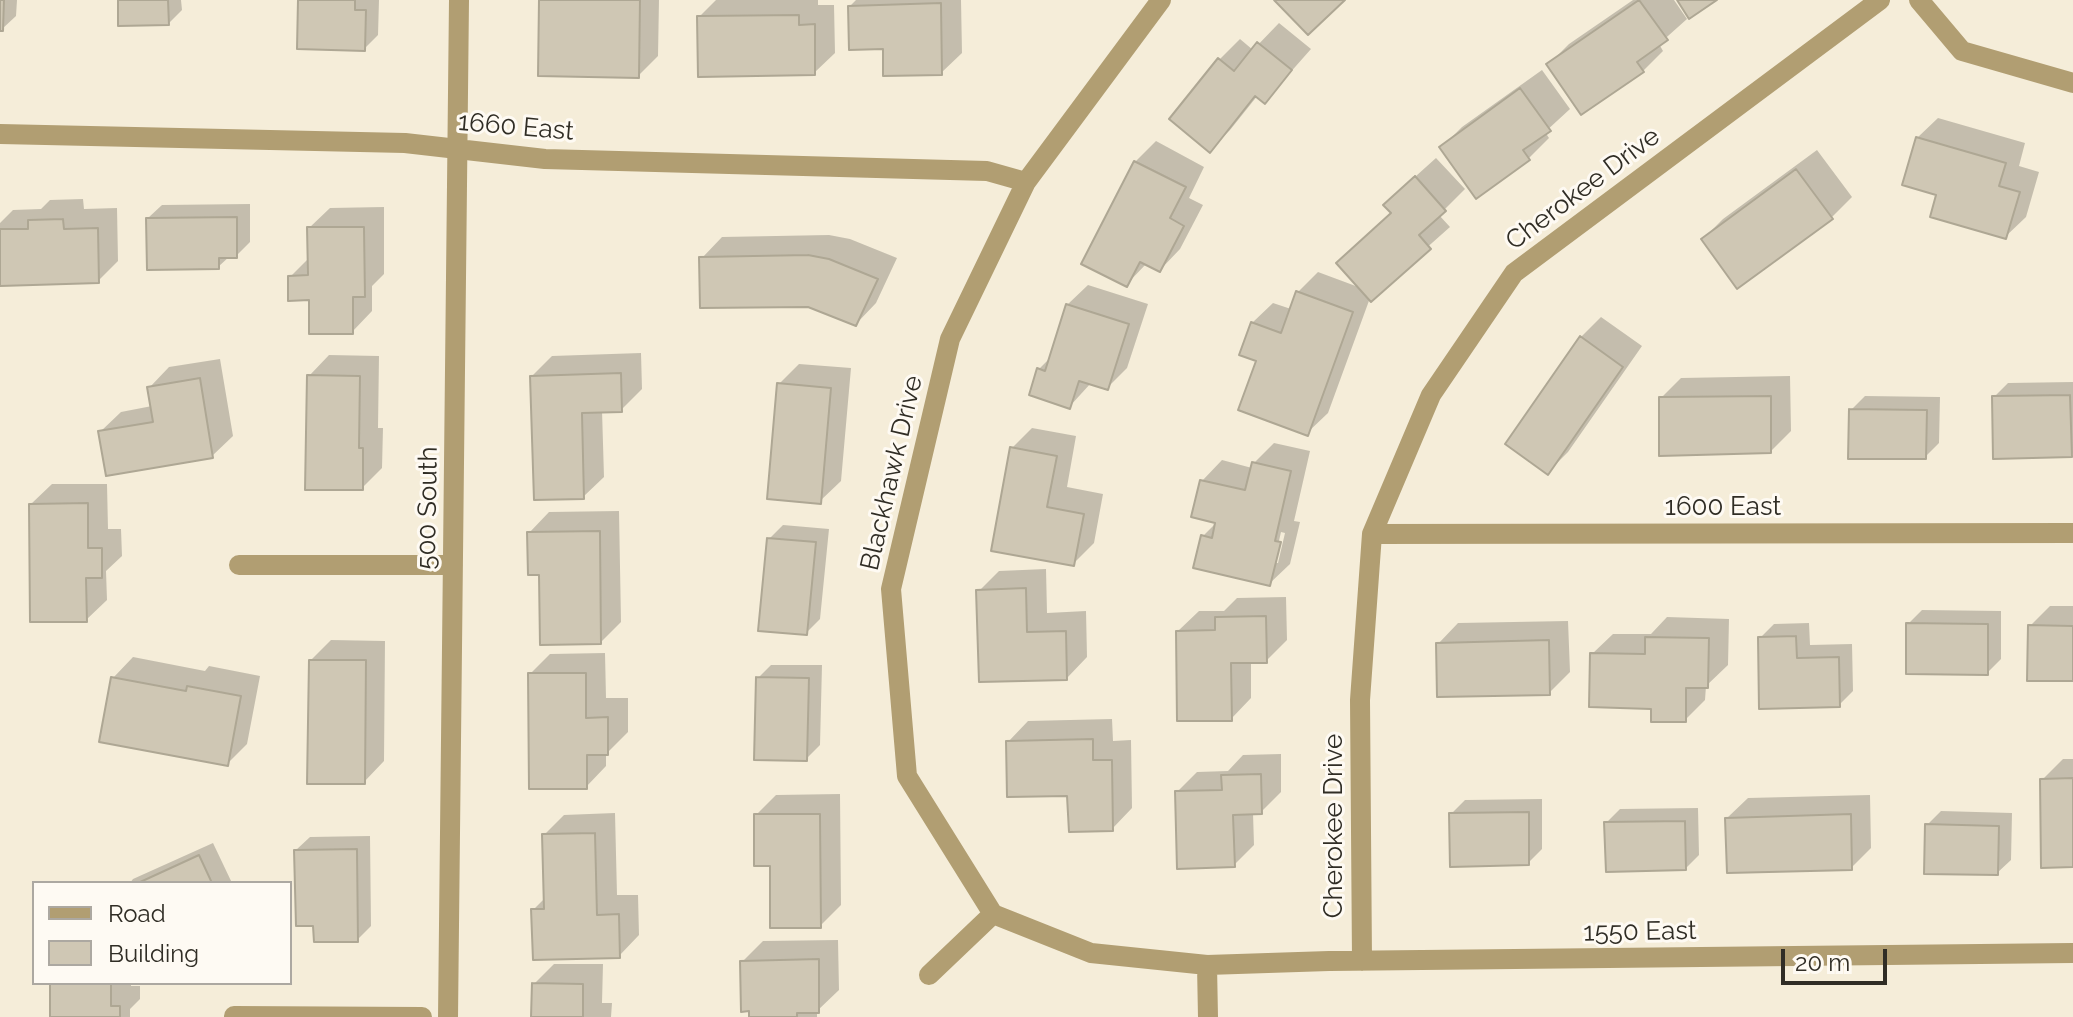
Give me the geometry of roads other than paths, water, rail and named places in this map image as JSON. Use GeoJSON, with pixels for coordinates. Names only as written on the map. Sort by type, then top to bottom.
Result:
{"type":"FeatureCollection","features":[{"type":"Feature","properties":{"kind":"street","name":"500 South"},"geometry":{"type":"LineString","coordinates":[[448,1017],[459,0]]}},
{"type":"Feature","properties":{"kind":"street","name":"Blackhawk Drive"},"geometry":{"type":"LineString","coordinates":[[993,914],[907,776],[891,589],[950,339],[1026,182],[1161,0]]}},
{"type":"Feature","properties":{"kind":"street","name":"Cherokee Drive"},"geometry":{"type":"LineString","coordinates":[[1362,961],[1360,700],[1372,534],[1431,395],[1514,273],[1880,0]]}},
{"type":"Feature","properties":{"kind":"street"},"geometry":{"type":"LineString","coordinates":[[1919,0],[1962,51],[2073,83]]}},
{"type":"Feature","properties":{"kind":"street","name":"1660 East"},"geometry":{"type":"LineString","coordinates":[[0,134],[405,143],[545,159],[987,171],[1026,182]]}},
{"type":"Feature","properties":{"kind":"street","name":"1600 East"},"geometry":{"type":"LineString","coordinates":[[1372,534],[2073,533]]}},
{"type":"Feature","properties":{"kind":"street"},"geometry":{"type":"LineString","coordinates":[[239,565],[453,565]]}},
{"type":"Feature","properties":{"kind":"street"},"geometry":{"type":"LineString","coordinates":[[929,975],[993,914],[1091,953],[1207,965],[1208,1017]]}},
{"type":"Feature","properties":{"kind":"street","name":"1550 East"},"geometry":{"type":"LineString","coordinates":[[1207,965],[2073,953]]}},
{"type":"Feature","properties":{"kind":"street"},"geometry":{"type":"LineString","coordinates":[[234,1016],[422,1017]]}}]}
